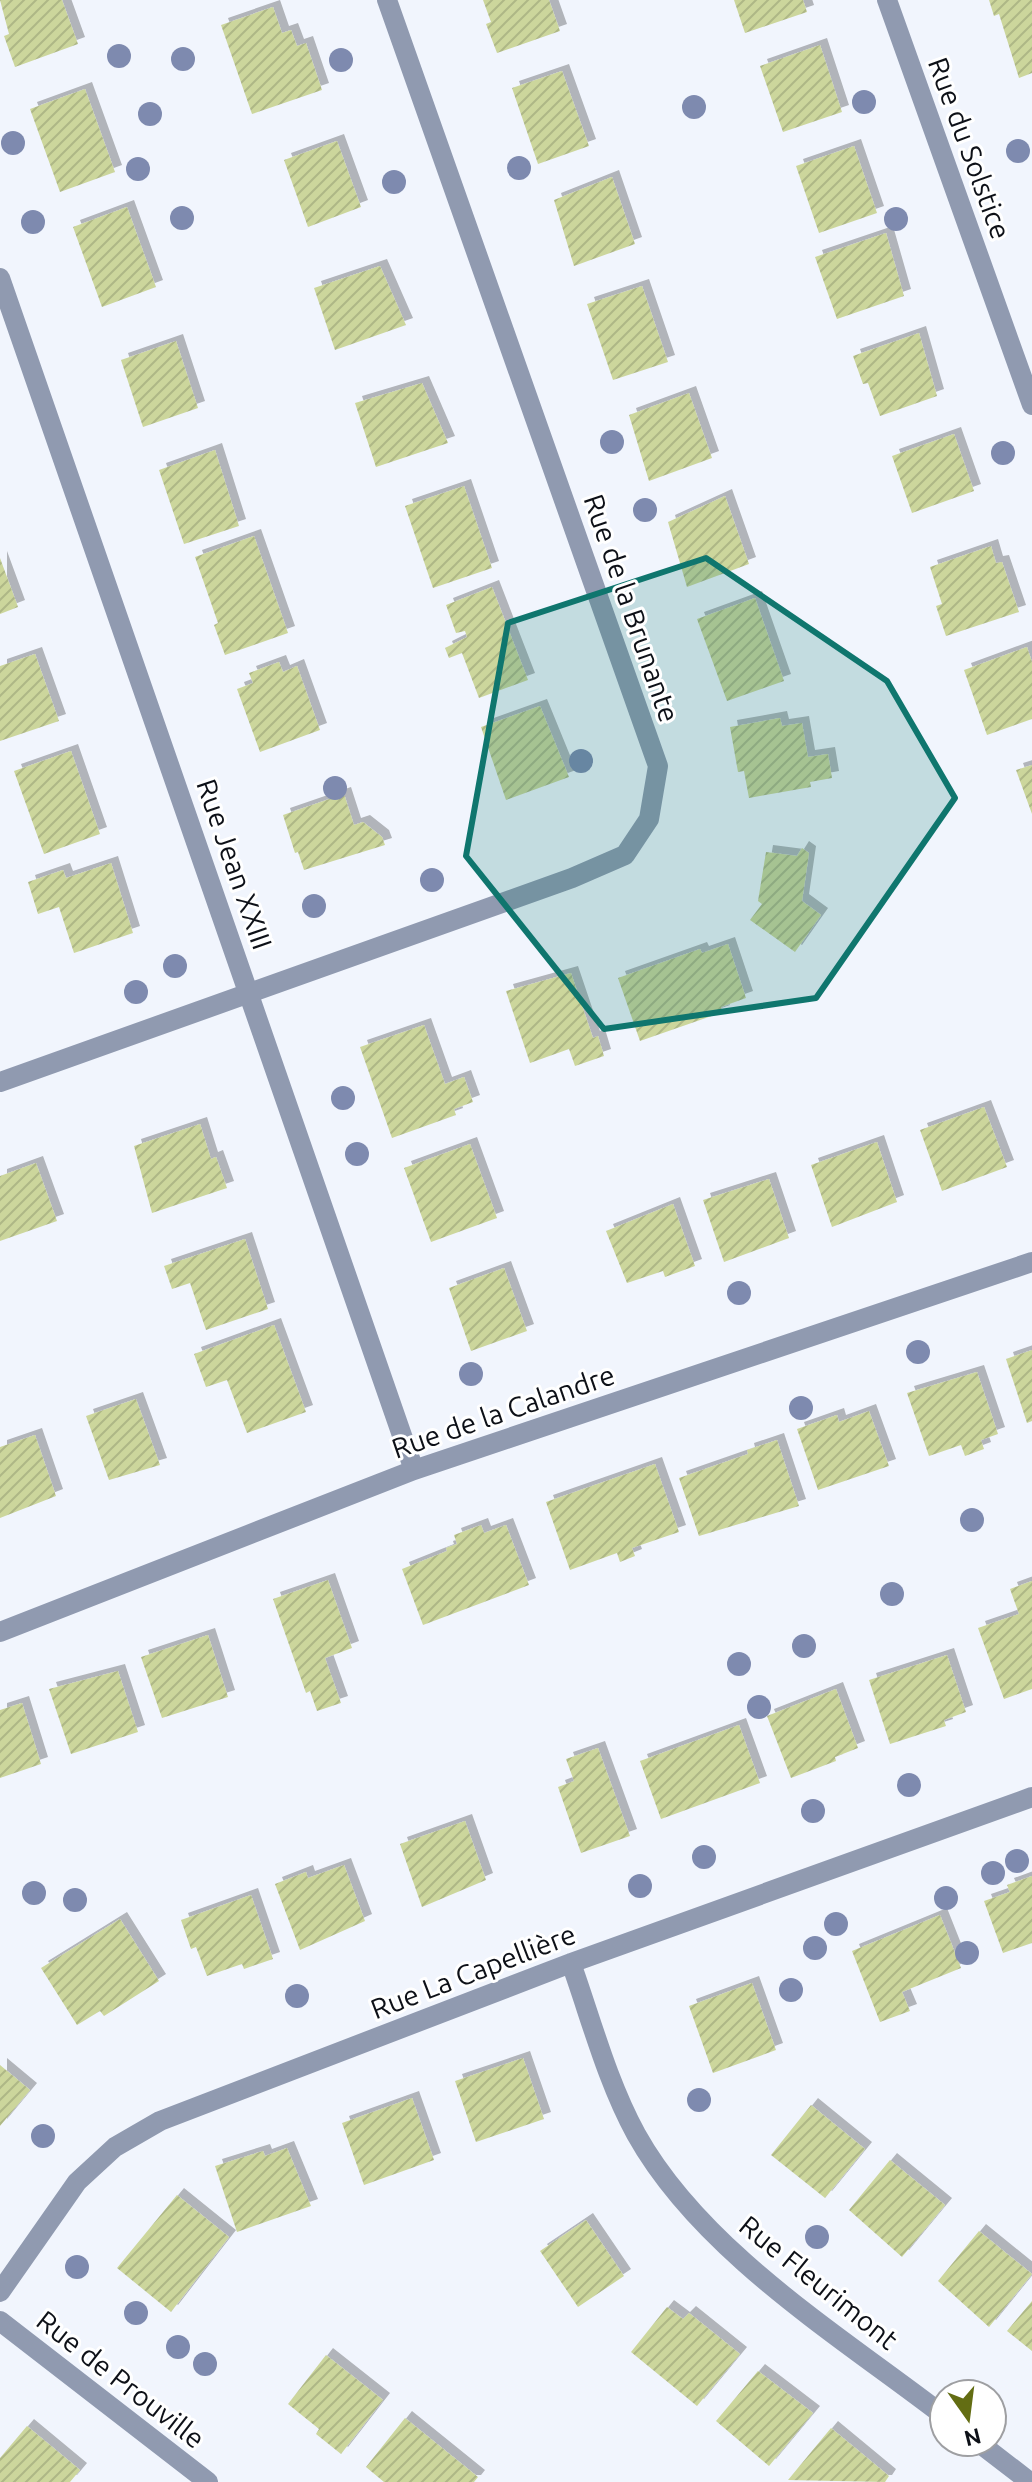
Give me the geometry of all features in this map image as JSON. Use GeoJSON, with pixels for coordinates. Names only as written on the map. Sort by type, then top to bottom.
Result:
{"type":"FeatureCollection","features":[{"type":"Feature","properties":{"kind":"street","name":"Rue de la Brunante"},"geometry":{"type":"LineString","coordinates":[[0,1082],[572,878],[625,855],[649,819],[658,766],[387,0]]}},
{"type":"Feature","properties":{"kind":"street","name":"Rue du Solstice"},"geometry":{"type":"LineString","coordinates":[[887,0],[1032,405]]}},
{"type":"Feature","properties":{"kind":"street","name":"Rue Jean XXIII"},"geometry":{"type":"LineString","coordinates":[[0,278],[414,1470]]}},
{"type":"Feature","properties":{"kind":"street","name":"Rue de la Calandre"},"geometry":{"type":"LineString","coordinates":[[0,1632],[414,1470],[1032,1262]]}},
{"type":"Feature","properties":{"kind":"street","name":"Rue La Capellière"},"geometry":{"type":"LineString","coordinates":[[0,2292],[77,2182],[115,2147],[160,2121],[571,1963],[1032,1797]]}},
{"type":"Feature","properties":{"kind":"street","name":"Rue Fleurimont"},"geometry":{"type":"LineString","coordinates":[[571,1963],[636,2134],[671,2186],[730,2251],[928,2404]]}},
{"type":"Feature","properties":{"kind":"street","name":"Rue de Prouville"},"geometry":{"type":"LineString","coordinates":[[0,2321],[208,2482]]}},
{"type":"Feature","properties":{"kind":"street"},"geometry":{"type":"LineString","coordinates":[[999,2458],[1030,2482]]}},
{"type":"Feature","properties":{"kind":"highlighted area"},"geometry":{"type":"Polygon","coordinates":[[[706,558],[887,681],[955,798],[816,998],[604,1029],[466,856],[508,623],[706,558]]]}},
{"type":"Feature","properties":{"kind":"building"},"geometry":{"type":"Polygon","coordinates":[[[0,0],[62,0],[78,44],[15,67],[4,36],[9,34],[0,0]]]}},
{"type":"Feature","properties":{"kind":"building"},"geometry":{"type":"Polygon","coordinates":[[[483,0],[549,0],[560,31],[497,53],[486,24],[491,22],[483,0]]]}},
{"type":"Feature","properties":{"kind":"building"},"geometry":{"type":"Polygon","coordinates":[[[734,0],[803,0],[807,12],[745,33],[734,0]]]}},
{"type":"Feature","properties":{"kind":"building"},"geometry":{"type":"Polygon","coordinates":[[[989,0],[1032,0],[1032,73],[1019,78],[999,14],[994,16],[989,0]]]}},
{"type":"Feature","properties":{"kind":"building"},"geometry":{"type":"Polygon","coordinates":[[[273,7],[282,33],[291,30],[297,46],[306,43],[322,90],[252,114],[221,25],[273,7]]]}},
{"type":"Feature","properties":{"kind":"building"},"geometry":{"type":"Polygon","coordinates":[[[820,45],[842,112],[783,132],[760,66],[820,45]]]}},
{"type":"Feature","properties":{"kind":"building"},"geometry":{"type":"Polygon","coordinates":[[[562,71],[589,146],[538,164],[512,88],[562,71]]]}},
{"type":"Feature","properties":{"kind":"building"},"geometry":{"type":"Polygon","coordinates":[[[85,89],[115,172],[60,192],[30,109],[85,89]]]}},
{"type":"Feature","properties":{"kind":"building"},"geometry":{"type":"Polygon","coordinates":[[[337,141],[361,207],[308,227],[284,160],[337,141]]]}},
{"type":"Feature","properties":{"kind":"building"},"geometry":{"type":"Polygon","coordinates":[[[854,146],[877,213],[819,233],[796,166],[854,146]]]}},
{"type":"Feature","properties":{"kind":"building"},"geometry":{"type":"Polygon","coordinates":[[[612,177],[635,244],[574,266],[554,200],[612,177]]]}},
{"type":"Feature","properties":{"kind":"building"},"geometry":{"type":"Polygon","coordinates":[[[127,207],[156,287],[102,307],[73,227],[127,207]]]}},
{"type":"Feature","properties":{"kind":"building"},"geometry":{"type":"Polygon","coordinates":[[[886,233],[904,296],[837,319],[815,257],[886,233]]]}},
{"type":"Feature","properties":{"kind":"building"},"geometry":{"type":"Polygon","coordinates":[[[380,266],[406,325],[335,350],[314,288],[380,266]]]}},
{"type":"Feature","properties":{"kind":"building"},"geometry":{"type":"Polygon","coordinates":[[[642,286],[668,362],[613,380],[587,304],[642,286]]]}},
{"type":"Feature","properties":{"kind":"building"},"geometry":{"type":"Polygon","coordinates":[[[919,333],[937,396],[880,416],[868,383],[863,384],[853,356],[919,333]]]}},
{"type":"Feature","properties":{"kind":"building"},"geometry":{"type":"Polygon","coordinates":[[[176,341],[198,408],[143,427],[121,360],[176,341]]]}},
{"type":"Feature","properties":{"kind":"building"},"geometry":{"type":"Polygon","coordinates":[[[422,383],[448,443],[376,467],[355,403],[422,383]]]}},
{"type":"Feature","properties":{"kind":"building"},"geometry":{"type":"Polygon","coordinates":[[[689,393],[712,458],[649,481],[629,415],[689,393]]]}},
{"type":"Feature","properties":{"kind":"building"},"geometry":{"type":"Polygon","coordinates":[[[954,434],[974,491],[912,513],[892,456],[954,434]]]}},
{"type":"Feature","properties":{"kind":"building"},"geometry":{"type":"Polygon","coordinates":[[[215,450],[239,526],[184,544],[159,470],[215,450]]]}},
{"type":"Feature","properties":{"kind":"building"},"geometry":{"type":"Polygon","coordinates":[[[464,486],[492,568],[433,588],[405,506],[464,486]]]}},
{"type":"Feature","properties":{"kind":"building"},"geometry":{"type":"Polygon","coordinates":[[[725,496],[749,564],[687,587],[668,522],[725,496]]]}},
{"type":"Feature","properties":{"kind":"building"},"geometry":{"type":"Polygon","coordinates":[[[254,536],[288,633],[225,655],[214,625],[218,623],[195,557],[254,536]]]}},
{"type":"Feature","properties":{"kind":"building"},"geometry":{"type":"Polygon","coordinates":[[[991,546],[996,563],[1002,562],[1019,612],[946,636],[936,606],[942,604],[930,567],[991,546]]]}},
{"type":"Feature","properties":{"kind":"building"},"geometry":{"type":"Polygon","coordinates":[[[0,558],[18,607],[0,614],[0,558]]]}},
{"type":"Feature","properties":{"kind":"building"},"geometry":{"type":"Polygon","coordinates":[[[492,587],[528,680],[479,698],[462,653],[449,658],[445,648],[467,637],[465,631],[456,633],[446,605],[492,587]]]}},
{"type":"Feature","properties":{"kind":"building"},"geometry":{"type":"Polygon","coordinates":[[[755,598],[784,681],[727,701],[697,619],[755,598]]]}},
{"type":"Feature","properties":{"kind":"building"},"geometry":{"type":"Polygon","coordinates":[[[1027,647],[1032,662],[1032,719],[987,735],[964,670],[1027,647]]]}},
{"type":"Feature","properties":{"kind":"building"},"geometry":{"type":"Polygon","coordinates":[[[35,654],[59,721],[0,741],[0,666],[35,654]]]}},
{"type":"Feature","properties":{"kind":"building"},"geometry":{"type":"Polygon","coordinates":[[[279,662],[283,672],[297,666],[320,730],[260,752],[237,689],[253,683],[249,673],[279,662]]]}},
{"type":"Feature","properties":{"kind":"building"},"geometry":{"type":"Polygon","coordinates":[[[540,706],[569,777],[506,800],[481,727],[540,706]]]}},
{"type":"Feature","properties":{"kind":"building"},"geometry":{"type":"Polygon","coordinates":[[[780,718],[782,726],[802,723],[808,757],[828,754],[832,778],[810,782],[811,787],[749,798],[744,771],[738,772],[730,727],[780,718]]]}},
{"type":"Feature","properties":{"kind":"building"},"geometry":{"type":"Polygon","coordinates":[[[71,751],[100,834],[44,854],[14,771],[71,751]]]}},
{"type":"Feature","properties":{"kind":"building"},"geometry":{"type":"Polygon","coordinates":[[[1032,765],[1032,814],[1016,770],[1032,765]]]}},
{"type":"Feature","properties":{"kind":"building"},"geometry":{"type":"Polygon","coordinates":[[[344,794],[354,825],[363,822],[382,837],[385,845],[304,870],[283,815],[344,794]]]}},
{"type":"Feature","properties":{"kind":"building"},"geometry":{"type":"Polygon","coordinates":[[[802,848],[809,853],[802,901],[821,915],[795,952],[750,920],[762,904],[758,901],[766,852],[797,856],[802,848]]]}},
{"type":"Feature","properties":{"kind":"building"},"geometry":{"type":"Polygon","coordinates":[[[111,863],[133,933],[74,953],[59,907],[38,914],[28,882],[63,870],[66,878],[111,863]]]}},
{"type":"Feature","properties":{"kind":"building"},"geometry":{"type":"Polygon","coordinates":[[[728,944],[746,998],[721,1007],[723,1012],[640,1041],[618,978],[700,949],[702,953],[728,944]]]}},
{"type":"Feature","properties":{"kind":"building"},"geometry":{"type":"Polygon","coordinates":[[[571,973],[593,1038],[598,1036],[604,1056],[575,1066],[569,1049],[530,1063],[506,991],[571,973]]]}},
{"type":"Feature","properties":{"kind":"building"},"geometry":{"type":"Polygon","coordinates":[[[424,1025],[445,1084],[464,1077],[473,1102],[454,1109],[456,1115],[392,1138],[360,1047],[424,1025]]]}},
{"type":"Feature","properties":{"kind":"building"},"geometry":{"type":"Polygon","coordinates":[[[984,1107],[1007,1167],[942,1191],[920,1130],[984,1107]]]}},
{"type":"Feature","properties":{"kind":"building"},"geometry":{"type":"Polygon","coordinates":[[[200,1124],[211,1159],[216,1157],[227,1188],[152,1213],[134,1146],[200,1124]]]}},
{"type":"Feature","properties":{"kind":"building"},"geometry":{"type":"Polygon","coordinates":[[[877,1142],[897,1202],[832,1227],[811,1165],[877,1142]]]}},
{"type":"Feature","properties":{"kind":"building"},"geometry":{"type":"Polygon","coordinates":[[[470,1144],[497,1218],[431,1242],[404,1168],[470,1144]]]}},
{"type":"Feature","properties":{"kind":"building"},"geometry":{"type":"Polygon","coordinates":[[[36,1163],[57,1221],[0,1241],[0,1176],[36,1163]]]}},
{"type":"Feature","properties":{"kind":"building"},"geometry":{"type":"Polygon","coordinates":[[[769,1179],[789,1238],[724,1262],[703,1200],[769,1179]]]}},
{"type":"Feature","properties":{"kind":"building"},"geometry":{"type":"Polygon","coordinates":[[[673,1204],[695,1266],[665,1277],[663,1271],[627,1283],[606,1231],[673,1204]]]}},
{"type":"Feature","properties":{"kind":"building"},"geometry":{"type":"Polygon","coordinates":[[[245,1239],[268,1309],[206,1330],[190,1283],[172,1289],[164,1266],[245,1239]]]}},
{"type":"Feature","properties":{"kind":"building"},"geometry":{"type":"Polygon","coordinates":[[[504,1268],[527,1331],[471,1351],[449,1288],[504,1268]]]}},
{"type":"Feature","properties":{"kind":"building"},"geometry":{"type":"Polygon","coordinates":[[[274,1325],[306,1412],[247,1433],[227,1380],[206,1387],[194,1354],[274,1325]]]}},
{"type":"Feature","properties":{"kind":"building"},"geometry":{"type":"Polygon","coordinates":[[[1032,1350],[1032,1421],[1027,1423],[1006,1359],[1032,1350]]]}},
{"type":"Feature","properties":{"kind":"building"},"geometry":{"type":"Polygon","coordinates":[[[977,1372],[998,1434],[981,1440],[984,1449],[965,1456],[961,1445],[929,1456],[907,1393],[977,1372]]]}},
{"type":"Feature","properties":{"kind":"building"},"geometry":{"type":"Polygon","coordinates":[[[136,1399],[160,1465],[109,1480],[86,1416],[136,1399]]]}},
{"type":"Feature","properties":{"kind":"building"},"geometry":{"type":"Polygon","coordinates":[[[869,1411],[889,1466],[818,1490],[797,1429],[837,1415],[839,1422],[869,1411]]]}},
{"type":"Feature","properties":{"kind":"building"},"geometry":{"type":"Polygon","coordinates":[[[35,1435],[56,1496],[0,1518],[0,1447],[35,1435]]]}},
{"type":"Feature","properties":{"kind":"building"},"geometry":{"type":"Polygon","coordinates":[[[777,1440],[799,1506],[699,1536],[679,1478],[748,1454],[747,1450],[777,1440]]]}},
{"type":"Feature","properties":{"kind":"building"},"geometry":{"type":"Polygon","coordinates":[[[655,1464],[679,1532],[632,1548],[635,1556],[620,1562],[617,1553],[570,1570],[546,1502],[655,1464]]]}},
{"type":"Feature","properties":{"kind":"building"},"geometry":{"type":"Polygon","coordinates":[[[481,1525],[484,1533],[506,1525],[529,1585],[423,1625],[402,1569],[447,1551],[446,1548],[457,1544],[454,1535],[481,1525]]]}},
{"type":"Feature","properties":{"kind":"building"},"geometry":{"type":"Polygon","coordinates":[[[328,1580],[352,1648],[325,1658],[341,1703],[317,1711],[310,1691],[306,1693],[273,1599],[328,1580]]]}},
{"type":"Feature","properties":{"kind":"building"},"geometry":{"type":"Polygon","coordinates":[[[1032,1581],[1032,1689],[1004,1699],[978,1628],[1019,1614],[1010,1589],[1032,1581]]]}},
{"type":"Feature","properties":{"kind":"building"},"geometry":{"type":"Polygon","coordinates":[[[208,1635],[228,1697],[162,1718],[141,1657],[208,1635]]]}},
{"type":"Feature","properties":{"kind":"building"},"geometry":{"type":"Polygon","coordinates":[[[947,1655],[966,1712],[944,1720],[946,1726],[890,1744],[869,1680],[947,1655]]]}},
{"type":"Feature","properties":{"kind":"building"},"geometry":{"type":"Polygon","coordinates":[[[118,1671],[138,1732],[71,1754],[49,1689],[118,1671]]]}},
{"type":"Feature","properties":{"kind":"building"},"geometry":{"type":"Polygon","coordinates":[[[836,1689],[858,1748],[835,1757],[836,1761],[791,1778],[767,1716],[836,1689]]]}},
{"type":"Feature","properties":{"kind":"building"},"geometry":{"type":"Polygon","coordinates":[[[22,1703],[41,1764],[0,1778],[0,1710],[22,1703]]]}},
{"type":"Feature","properties":{"kind":"building"},"geometry":{"type":"Polygon","coordinates":[[[739,1725],[760,1783],[661,1819],[640,1761],[739,1725]]]}},
{"type":"Feature","properties":{"kind":"building"},"geometry":{"type":"Polygon","coordinates":[[[598,1748],[630,1836],[581,1853],[558,1787],[574,1781],[566,1759],[598,1748]]]}},
{"type":"Feature","properties":{"kind":"building"},"geometry":{"type":"Polygon","coordinates":[[[465,1821],[486,1880],[422,1907],[400,1844],[465,1821]]]}},
{"type":"Feature","properties":{"kind":"building"},"geometry":{"type":"Polygon","coordinates":[[[344,1865],[365,1921],[300,1950],[275,1884],[306,1872],[308,1878],[344,1865]]]}},
{"type":"Feature","properties":{"kind":"building"},"geometry":{"type":"Polygon","coordinates":[[[1032,1876],[1032,1943],[1003,1953],[984,1901],[1010,1892],[1007,1885],[1032,1876]]]}},
{"type":"Feature","properties":{"kind":"building"},"geometry":{"type":"Polygon","coordinates":[[[251,1895],[273,1959],[244,1969],[242,1964],[207,1976],[196,1947],[191,1949],[181,1920],[251,1895]]]}},
{"type":"Feature","properties":{"kind":"building"},"geometry":{"type":"Polygon","coordinates":[[[940,1915],[961,1968],[902,1992],[910,2011],[880,2022],[852,1951],[940,1915]]]}},
{"type":"Feature","properties":{"kind":"building"},"geometry":{"type":"Polygon","coordinates":[[[120,1919],[159,1981],[104,2016],[100,2011],[77,2025],[41,1968],[120,1919]]]}},
{"type":"Feature","properties":{"kind":"building"},"geometry":{"type":"Polygon","coordinates":[[[752,1983],[776,2050],[713,2073],[689,2006],[752,1983]]]}},
{"type":"Feature","properties":{"kind":"building"},"geometry":{"type":"Polygon","coordinates":[[[523,2058],[544,2119],[476,2142],[455,2081],[523,2058]]]}},
{"type":"Feature","properties":{"kind":"building"},"geometry":{"type":"Polygon","coordinates":[[[0,2065],[30,2090],[0,2126],[0,2065]]]}},
{"type":"Feature","properties":{"kind":"building"},"geometry":{"type":"Polygon","coordinates":[[[412,2098],[434,2160],[364,2185],[342,2123],[412,2098]]]}},
{"type":"Feature","properties":{"kind":"building"},"geometry":{"type":"Polygon","coordinates":[[[811,2105],[865,2149],[825,2198],[771,2155],[811,2105]]]}},
{"type":"Feature","properties":{"kind":"building"},"geometry":{"type":"Polygon","coordinates":[[[287,2148],[311,2206],[237,2232],[215,2166],[263,2151],[265,2156],[287,2148]]]}},
{"type":"Feature","properties":{"kind":"building"},"geometry":{"type":"Polygon","coordinates":[[[890,2160],[945,2205],[902,2257],[849,2210],[890,2160]]]}},
{"type":"Feature","properties":{"kind":"building"},"geometry":{"type":"Polygon","coordinates":[[[177,2195],[229,2237],[171,2312],[117,2268],[177,2195]]]}},
{"type":"Feature","properties":{"kind":"building"},"geometry":{"type":"Polygon","coordinates":[[[586,2220],[624,2276],[578,2307],[540,2251],[586,2220]]]}},
{"type":"Feature","properties":{"kind":"building"},"geometry":{"type":"Polygon","coordinates":[[[979,2231],[1032,2274],[989,2327],[938,2281],[979,2231]]]}},
{"type":"Feature","properties":{"kind":"building"},"geometry":{"type":"Polygon","coordinates":[[[1032,2301],[1032,2351],[1007,2331],[1032,2301]]]}},
{"type":"Feature","properties":{"kind":"building"},"geometry":{"type":"Polygon","coordinates":[[[667,2307],[683,2319],[689,2313],[740,2354],[697,2406],[631,2352],[667,2307]]]}},
{"type":"Feature","properties":{"kind":"building"},"geometry":{"type":"Polygon","coordinates":[[[326,2355],[383,2400],[341,2454],[316,2434],[319,2429],[288,2404],[326,2355]]]}},
{"type":"Feature","properties":{"kind":"building"},"geometry":{"type":"Polygon","coordinates":[[[758,2371],[813,2413],[769,2466],[716,2421],[758,2371]]]}},
{"type":"Feature","properties":{"kind":"building"},"geometry":{"type":"Polygon","coordinates":[[[405,2418],[478,2477],[474,2482],[384,2482],[366,2467],[405,2418]]]}},
{"type":"Feature","properties":{"kind":"building"},"geometry":{"type":"Polygon","coordinates":[[[27,2426],[80,2470],[70,2482],[0,2482],[0,2458],[27,2426]]]}},
{"type":"Feature","properties":{"kind":"building"},"geometry":{"type":"Polygon","coordinates":[[[831,2428],[889,2476],[885,2482],[788,2480],[831,2428]]]}}]}
